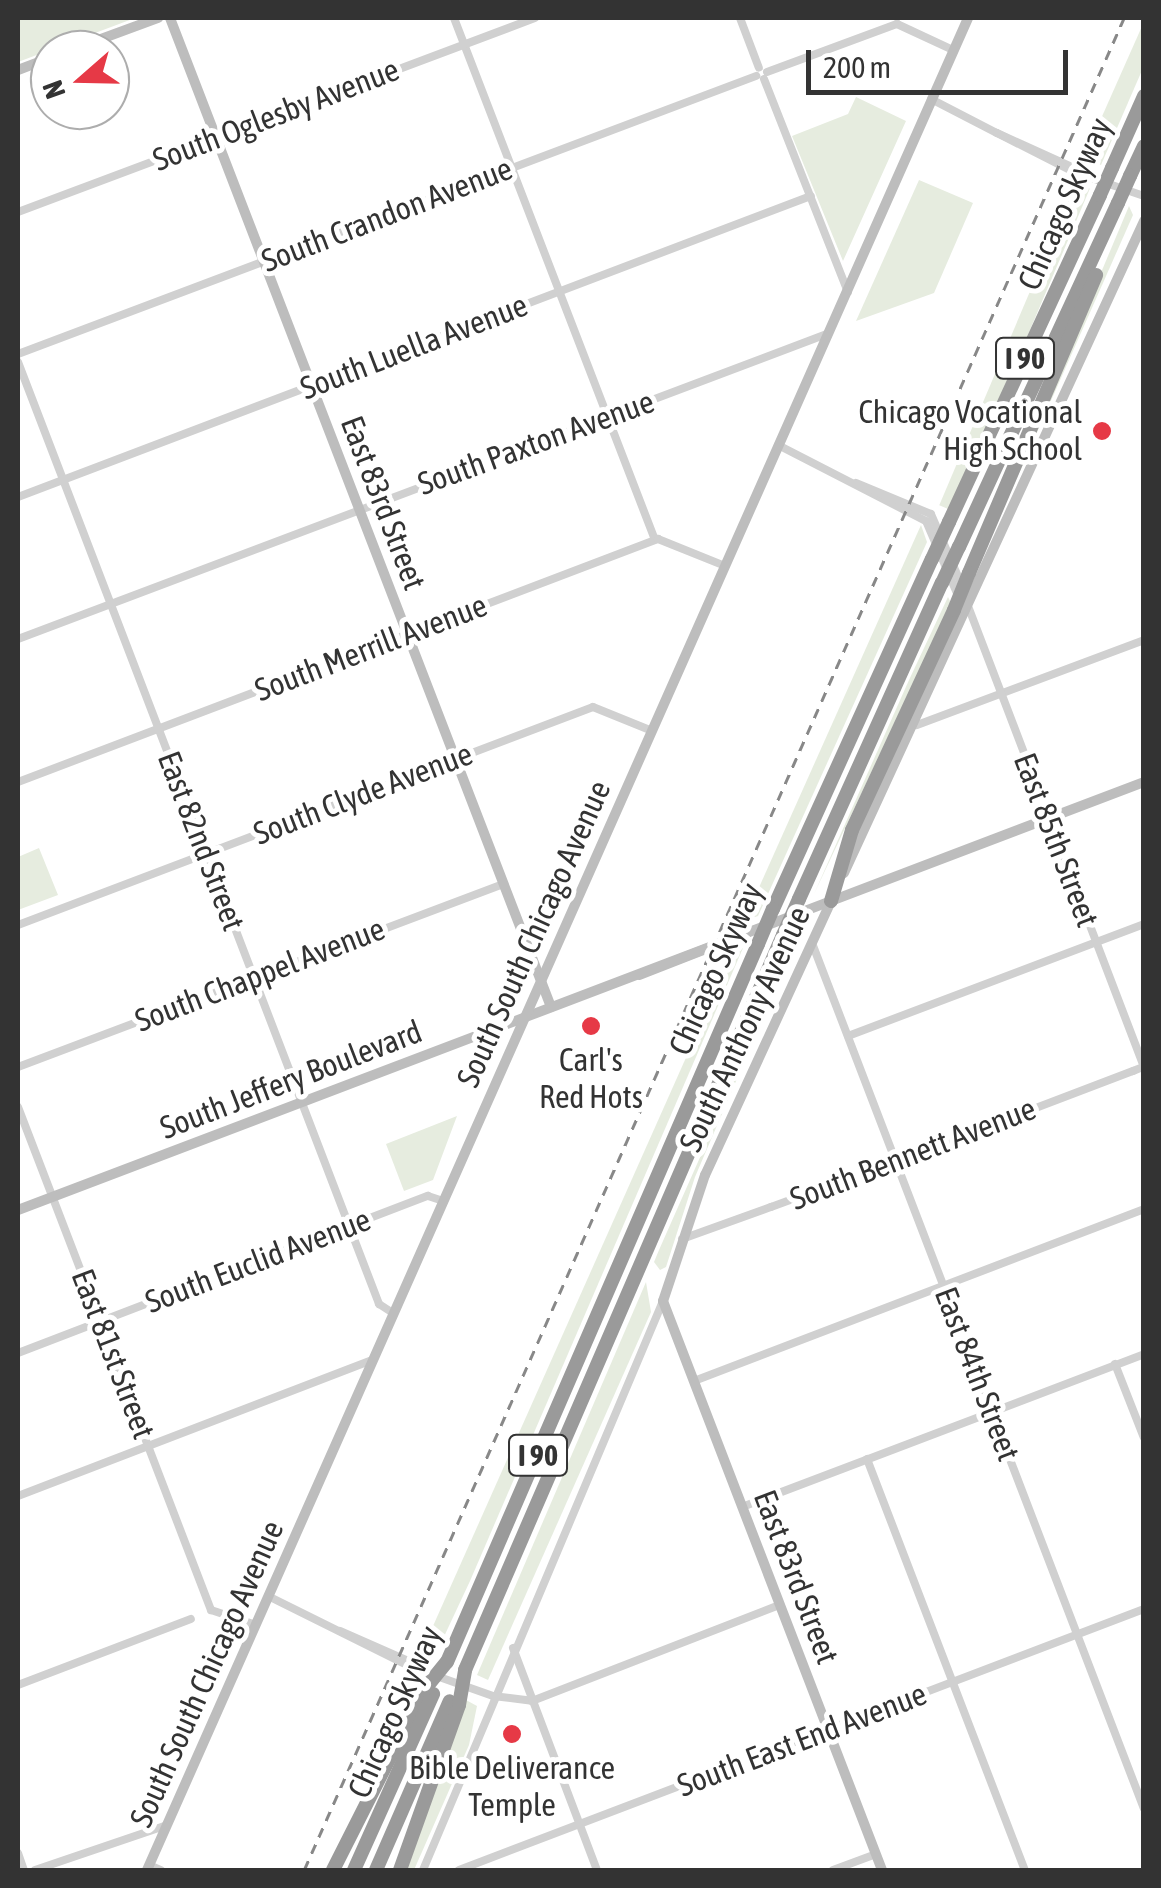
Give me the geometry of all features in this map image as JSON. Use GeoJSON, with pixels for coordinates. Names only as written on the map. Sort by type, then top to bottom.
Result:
{"type":"FeatureCollection","features":[{"type":"Feature","properties":{"kind":"highway","name":"Chicago Skyway"},"geometry":{"type":"LineString","coordinates":[[354,1870],[428,1692],[447,1662],[627,1248],[753,939],[773,909],[1144,96]]}},
{"type":"Feature","properties":{"kind":"highway","name":"Chicago Skyway"},"geometry":{"type":"LineString","coordinates":[[376,1870],[455,1703],[464,1670],[798,899],[1144,146]]}},
{"type":"Feature","properties":{"kind":"highway"},"geometry":{"type":"LineString","coordinates":[[831,900],[852,830],[961,611],[969,573],[1097,272],[1100,243]]}},
{"type":"Feature","properties":{"kind":"highway"},"geometry":{"type":"LineString","coordinates":[[333,1870],[428,1692]]}},
{"type":"Feature","properties":{"kind":"highway"},"geometry":{"type":"LineString","coordinates":[[400,1870],[455,1703]]}},
{"type":"Feature","properties":{"kind":"main road"},"geometry":{"type":"LineString","coordinates":[[125,30],[158,18]]}},
{"type":"Feature","properties":{"kind":"main road","name":"East 83rd Street"},"geometry":{"type":"LineString","coordinates":[[170,18],[551,1008]]}},
{"type":"Feature","properties":{"kind":"main road","name":"South South Chicago Avenue"},"geometry":{"type":"LineString","coordinates":[[148,1868],[968,18]]}},
{"type":"Feature","properties":{"kind":"main road","name":"South Anthony Avenue"},"geometry":{"type":"LineString","coordinates":[[662,1301],[682,1239],[810,939],[917,725],[961,611],[1144,220]]}},
{"type":"Feature","properties":{"kind":"main road","name":"South Jeffery Boulevard"},"geometry":{"type":"LineString","coordinates":[[18,1210],[638,975],[753,939],[831,900],[1144,782]]}},
{"type":"Feature","properties":{"kind":"main road","name":"East 83rd Street"},"geometry":{"type":"LineString","coordinates":[[662,1301],[882,1870]]}},
{"type":"Feature","properties":{"kind":"street"},"geometry":{"type":"LineString","coordinates":[[454,18],[655,540],[725,566]]}},
{"type":"Feature","properties":{"kind":"street","name":"South Oglesby Avenue"},"geometry":{"type":"LineString","coordinates":[[18,212],[535,18]]}},
{"type":"Feature","properties":{"kind":"street"},"geometry":{"type":"LineString","coordinates":[[740,18],[848,292]]}},
{"type":"Feature","properties":{"kind":"street","name":"South Crandon Avenue"},"geometry":{"type":"LineString","coordinates":[[18,354],[897,24],[953,50]]}},
{"type":"Feature","properties":{"kind":"street"},"geometry":{"type":"LineString","coordinates":[[931,99],[997,133],[1144,196]]}},
{"type":"Feature","properties":{"kind":"street","name":"South Luella Avenue"},"geometry":{"type":"LineString","coordinates":[[18,497],[810,196]]}},
{"type":"Feature","properties":{"kind":"street","name":"South Paxton Avenue"},"geometry":{"type":"LineString","coordinates":[[18,639],[830,333]]}},
{"type":"Feature","properties":{"kind":"street","name":"East 82nd Street"},"geometry":{"type":"LineString","coordinates":[[18,362],[379,1304],[393,1313]]}},
{"type":"Feature","properties":{"kind":"street","name":"East 85th Street"},"geometry":{"type":"LineString","coordinates":[[778,445],[926,521],[961,611],[1000,694],[1144,1067]]}},
{"type":"Feature","properties":{"kind":"street","name":"South Merrill Avenue"},"geometry":{"type":"LineString","coordinates":[[18,782],[655,540]]}},
{"type":"Feature","properties":{"kind":"street"},"geometry":{"type":"LineString","coordinates":[[917,725],[1144,640]]}},
{"type":"Feature","properties":{"kind":"street","name":"South Clyde Avenue"},"geometry":{"type":"LineString","coordinates":[[18,925],[593,707],[652,731]]}},
{"type":"Feature","properties":{"kind":"street","name":"South Chappel Avenue"},"geometry":{"type":"LineString","coordinates":[[18,1067],[503,884]]}},
{"type":"Feature","properties":{"kind":"street"},"geometry":{"type":"LineString","coordinates":[[848,1036],[1144,924]]}},
{"type":"Feature","properties":{"kind":"street","name":"East 84th Street"},"geometry":{"type":"LineString","coordinates":[[810,939],[1144,1809]]}},
{"type":"Feature","properties":{"kind":"street","name":"South Bennett Avenue"},"geometry":{"type":"LineString","coordinates":[[682,1239],[1144,1067]]}},
{"type":"Feature","properties":{"kind":"street","name":"East 81st Street"},"geometry":{"type":"LineString","coordinates":[[18,1107],[211,1610],[256,1625]]}},
{"type":"Feature","properties":{"kind":"street","name":"South Euclid Avenue"},"geometry":{"type":"LineString","coordinates":[[18,1353],[428,1196],[443,1202]]}},
{"type":"Feature","properties":{"kind":"street"},"geometry":{"type":"LineString","coordinates":[[694,1381],[1144,1209]]}},
{"type":"Feature","properties":{"kind":"street","name":"South Anthony Avenue"},"geometry":{"type":"LineString","coordinates":[[423,1870],[662,1301]]}},
{"type":"Feature","properties":{"kind":"street"},"geometry":{"type":"LineString","coordinates":[[742,1507],[1144,1354]]}},
{"type":"Feature","properties":{"kind":"street"},"geometry":{"type":"LineString","coordinates":[[18,1496],[373,1360]]}},
{"type":"Feature","properties":{"kind":"street"},"geometry":{"type":"LineString","coordinates":[[1115,1364],[1144,1438]]}},
{"type":"Feature","properties":{"kind":"street"},"geometry":{"type":"LineString","coordinates":[[867,1460],[1024,1870]]}},
{"type":"Feature","properties":{"kind":"street"},"geometry":{"type":"LineString","coordinates":[[268,1596],[424,1669],[493,1696],[532,1700],[780,1604]]}},
{"type":"Feature","properties":{"kind":"street","name":"South East End Avenue"},"geometry":{"type":"LineString","coordinates":[[459,1870],[1144,1608]]}},
{"type":"Feature","properties":{"kind":"street"},"geometry":{"type":"LineString","coordinates":[[18,1685],[191,1619]]}},
{"type":"Feature","properties":{"kind":"street"},"geometry":{"type":"LineString","coordinates":[[513,1648],[598,1870]]}},
{"type":"Feature","properties":{"kind":"street"},"geometry":{"type":"LineString","coordinates":[[36,1870],[167,1825]]}},
{"type":"Feature","properties":{"kind":"street"},"geometry":{"type":"LineString","coordinates":[[18,1853],[24,1870]]}},
{"type":"Feature","properties":{"kind":"street"},"geometry":{"type":"LineString","coordinates":[[833,1870],[876,1854]]}},
{"type":"Feature","properties":{"kind":"street"},"geometry":{"type":"LineString","coordinates":[[148,1868],[161,1870]]}},
{"type":"Feature","properties":{"kind":"shaded area"},"geometry":{"type":"Polygon","coordinates":[[[18,18],[135,18],[103,30],[30,30],[30,57],[18,62],[18,18]]]}},
{"type":"Feature","properties":{"kind":"shaded area"},"geometry":{"type":"Polygon","coordinates":[[[1143,24],[1143,68],[1101,165],[1084,157],[1143,24]]]}},
{"type":"Feature","properties":{"kind":"shaded area"},"geometry":{"type":"Polygon","coordinates":[[[856,97],[906,121],[843,261],[792,136],[848,114],[856,97]]]}},
{"type":"Feature","properties":{"kind":"shaded area"},"geometry":{"type":"Polygon","coordinates":[[[919,180],[973,203],[934,293],[856,321],[919,180]]]}},
{"type":"Feature","properties":{"kind":"shaded area"},"geometry":{"type":"Polygon","coordinates":[[[1076,183],[1090,189],[953,511],[939,505],[1076,183]]]}},
{"type":"Feature","properties":{"kind":"shaded area"},"geometry":{"type":"Polygon","coordinates":[[[1129,206],[1133,215],[971,582],[1129,206]]]}},
{"type":"Feature","properties":{"kind":"shaded area"},"geometry":{"type":"Polygon","coordinates":[[[921,525],[927,542],[758,916],[744,921],[921,525]]]}},
{"type":"Feature","properties":{"kind":"shaded area"},"geometry":{"type":"Polygon","coordinates":[[[948,597],[951,603],[814,894],[909,680],[948,597]]]}},
{"type":"Feature","properties":{"kind":"shaded area"},"geometry":{"type":"Polygon","coordinates":[[[39,848],[58,895],[18,910],[18,857],[39,848]]]}},
{"type":"Feature","properties":{"kind":"shaded area"},"geometry":{"type":"Polygon","coordinates":[[[801,929],[695,1177],[666,1267],[660,1270],[654,1262],[801,929]]]}},
{"type":"Feature","properties":{"kind":"shaded area"},"geometry":{"type":"Polygon","coordinates":[[[743,948],[470,1581],[434,1658],[421,1653],[733,952],[743,948]]]}},
{"type":"Feature","properties":{"kind":"shaded area"},"geometry":{"type":"Polygon","coordinates":[[[457,1116],[433,1180],[404,1191],[386,1144],[457,1116]]]}},
{"type":"Feature","properties":{"kind":"shaded area"},"geometry":{"type":"Polygon","coordinates":[[[646,1282],[651,1312],[488,1680],[477,1675],[646,1282]]]}},
{"type":"Feature","properties":{"kind":"shaded area"},"geometry":{"type":"Polygon","coordinates":[[[409,1683],[421,1689],[367,1782],[365,1781],[409,1683]]]}},
{"type":"Feature","properties":{"kind":"shaded area"},"geometry":{"type":"Polygon","coordinates":[[[466,1700],[477,1706],[469,1745],[414,1870],[407,1870],[466,1700]]]}},
{"type":"Feature","properties":{"kind":"railway"},"geometry":{"type":"LineString","coordinates":[[304,1870],[1124,18]]}},
{"type":"Feature","properties":{"kind":"place","name":"Chicago Vocational High School"},"geometry":{"type":"Point","coordinates":[1102,431]}},
{"type":"Feature","properties":{"kind":"place","name":"Carl's Red Hots"},"geometry":{"type":"Point","coordinates":[591,1026]}},
{"type":"Feature","properties":{"kind":"place","name":"Bible Deliverance Temple"},"geometry":{"type":"Point","coordinates":[512,1734]}}]}
